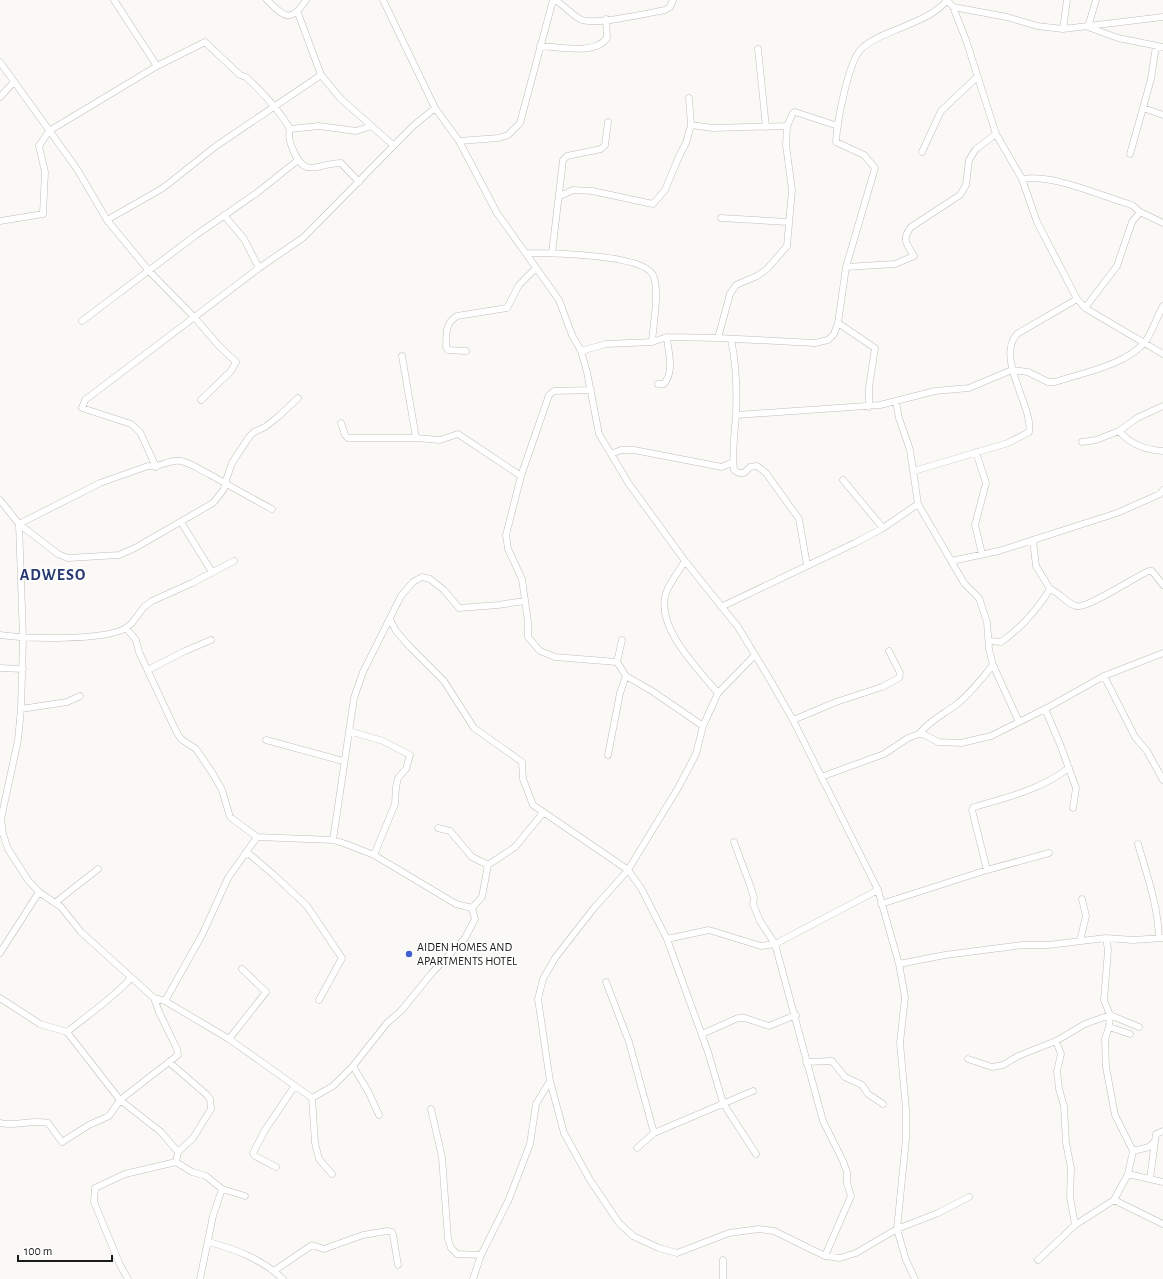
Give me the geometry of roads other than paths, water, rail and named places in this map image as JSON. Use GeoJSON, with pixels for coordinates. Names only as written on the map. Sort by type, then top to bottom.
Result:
{"type":"FeatureCollection","features":[{"type":"Feature","properties":{"kind":"street"},"geometry":{"type":"LineString","coordinates":[[114,0],[157,66]]}},
{"type":"Feature","properties":{"kind":"street"},"geometry":{"type":"LineString","coordinates":[[267,0],[284,16],[292,16],[298,13],[306,0]]}},
{"type":"Feature","properties":{"kind":"street"},"geometry":{"type":"LineString","coordinates":[[383,0],[435,108],[459,141],[497,213],[559,300],[572,334],[581,351],[591,390],[599,434],[629,484],[685,561],[738,627],[793,720],[878,890],[899,964],[905,997],[900,1043],[906,1109],[906,1139],[897,1229],[906,1260],[915,1279]]}},
{"type":"Feature","properties":{"kind":"street"},"geometry":{"type":"LineString","coordinates":[[459,141],[499,138],[508,135],[520,123],[540,46],[554,0],[564,5],[577,18],[584,21],[606,20],[665,10],[670,7],[673,0]]}},
{"type":"Feature","properties":{"kind":"street"},"geometry":{"type":"LineString","coordinates":[[581,351],[606,344],[652,342],[667,337],[815,343],[828,340],[834,334],[838,323],[846,267],[874,168],[864,155],[836,142],[845,90],[855,58],[862,49],[879,37],[940,9],[947,0],[953,7],[966,40],[996,134],[1022,179],[1037,222],[1077,299],[1085,308],[1163,354]]}},
{"type":"Feature","properties":{"kind":"street"},"geometry":{"type":"LineString","coordinates":[[1063,29],[1067,0]]}},
{"type":"Feature","properties":{"kind":"street"},"geometry":{"type":"LineString","coordinates":[[1088,27],[1096,0]]}},
{"type":"Feature","properties":{"kind":"street"},"geometry":{"type":"LineString","coordinates":[[953,7],[1007,17],[1037,26],[1063,29],[1163,17]]}},
{"type":"Feature","properties":{"kind":"street"},"geometry":{"type":"LineString","coordinates":[[298,13],[321,75],[341,99],[393,145]]}},
{"type":"Feature","properties":{"kind":"street"},"geometry":{"type":"LineString","coordinates":[[540,46],[580,50],[600,45],[607,38],[606,20]]}},
{"type":"Feature","properties":{"kind":"street"},"geometry":{"type":"LineString","coordinates":[[1088,27],[1118,38],[1163,47]]}},
{"type":"Feature","properties":{"kind":"street"},"geometry":{"type":"LineString","coordinates":[[0,221],[43,214],[45,172],[39,146],[49,131],[157,66],[205,42],[235,71],[251,82],[282,116],[290,129],[288,136],[290,142],[298,160],[303,166],[311,168],[340,163],[359,182]]}},
{"type":"Feature","properties":{"kind":"street"},"geometry":{"type":"LineString","coordinates":[[1130,154],[1151,79],[1156,46]]}},
{"type":"Feature","properties":{"kind":"street"},"geometry":{"type":"LineString","coordinates":[[758,49],[766,127]]}},
{"type":"Feature","properties":{"kind":"street"},"geometry":{"type":"LineString","coordinates":[[0,62],[77,168],[107,220],[150,271],[194,316],[218,346],[236,362],[231,372],[201,400]]}},
{"type":"Feature","properties":{"kind":"street"},"geometry":{"type":"LineString","coordinates":[[107,220],[163,188],[216,146],[321,75]]}},
{"type":"Feature","properties":{"kind":"street"},"geometry":{"type":"LineString","coordinates":[[922,152],[941,110],[977,77]]}},
{"type":"Feature","properties":{"kind":"street"},"geometry":{"type":"LineString","coordinates":[[0,97],[14,82]]}},
{"type":"Feature","properties":{"kind":"street"},"geometry":{"type":"LineString","coordinates":[[560,196],[573,190],[592,191],[653,204],[665,190],[686,143],[691,125],[689,98]]}},
{"type":"Feature","properties":{"kind":"street"},"geometry":{"type":"LineString","coordinates":[[156,467],[140,432],[131,424],[112,416],[82,408],[83,404],[91,395],[194,316],[304,237],[359,182],[393,145],[435,108]]}},
{"type":"Feature","properties":{"kind":"street"},"geometry":{"type":"LineString","coordinates":[[1143,108],[1163,115]]}},
{"type":"Feature","properties":{"kind":"street"},"geometry":{"type":"LineString","coordinates":[[718,338],[730,294],[736,285],[757,276],[779,257],[787,246],[792,190],[786,145],[787,126],[793,113],[795,112],[838,126]]}},
{"type":"Feature","properties":{"kind":"street"},"geometry":{"type":"LineString","coordinates":[[552,253],[560,196],[563,160],[567,156],[601,150],[605,145],[608,122]]}},
{"type":"Feature","properties":{"kind":"street"},"geometry":{"type":"LineString","coordinates":[[691,125],[713,128],[787,126]]}},
{"type":"Feature","properties":{"kind":"street"},"geometry":{"type":"LineString","coordinates":[[290,129],[319,126],[356,131],[372,126]]}},
{"type":"Feature","properties":{"kind":"street"},"geometry":{"type":"LineString","coordinates":[[846,267],[895,264],[912,258],[914,256],[904,238],[905,235],[911,228],[960,195],[966,185],[969,160],[976,149],[996,134]]}},
{"type":"Feature","properties":{"kind":"street"},"geometry":{"type":"LineString","coordinates":[[82,321],[224,215],[258,192],[298,160]]}},
{"type":"Feature","properties":{"kind":"street"},"geometry":{"type":"LineString","coordinates":[[1022,179],[1033,177],[1053,180],[1132,205],[1140,212],[1163,223]]}},
{"type":"Feature","properties":{"kind":"street"},"geometry":{"type":"LineString","coordinates":[[1085,308],[1117,266],[1132,222],[1140,212]]}},
{"type":"Feature","properties":{"kind":"street"},"geometry":{"type":"LineString","coordinates":[[224,215],[244,239],[259,268]]}},
{"type":"Feature","properties":{"kind":"street"},"geometry":{"type":"LineString","coordinates":[[721,218],[788,222]]}},
{"type":"Feature","properties":{"kind":"street"},"geometry":{"type":"LineString","coordinates":[[526,253],[552,253],[622,260],[648,269],[653,275],[655,295],[652,342]]}},
{"type":"Feature","properties":{"kind":"street"},"geometry":{"type":"LineString","coordinates":[[466,351],[448,350],[446,347],[447,324],[449,321],[457,316],[507,308],[519,285],[536,268]]}},
{"type":"Feature","properties":{"kind":"street"},"geometry":{"type":"LineString","coordinates":[[914,471],[1008,443],[1029,432],[1027,415],[1012,370],[1010,346],[1012,339],[1016,334],[1077,299]]}},
{"type":"Feature","properties":{"kind":"street"},"geometry":{"type":"LineString","coordinates":[[736,416],[869,407],[896,402],[935,391],[969,388],[1012,370],[1028,372],[1048,382],[1055,382],[1111,364],[1128,356],[1145,342],[1163,306]]}},
{"type":"Feature","properties":{"kind":"street"},"geometry":{"type":"LineString","coordinates":[[838,323],[875,348],[868,387],[869,407]]}},
{"type":"Feature","properties":{"kind":"street"},"geometry":{"type":"LineString","coordinates":[[658,384],[664,384],[669,378],[670,372],[667,337]]}},
{"type":"Feature","properties":{"kind":"street"},"geometry":{"type":"LineString","coordinates":[[731,340],[736,362],[734,470],[739,473],[744,473],[750,467],[757,466],[766,473],[778,493],[799,519],[807,565]]}},
{"type":"Feature","properties":{"kind":"street"},"geometry":{"type":"LineString","coordinates":[[402,356],[416,438]]}},
{"type":"Feature","properties":{"kind":"street"},"geometry":{"type":"LineString","coordinates":[[591,390],[554,391],[549,395],[521,476],[506,535],[508,549],[522,579],[528,622],[528,637],[540,651],[555,658],[617,662]]}},
{"type":"Feature","properties":{"kind":"street"},"geometry":{"type":"LineString","coordinates":[[0,500],[19,524],[58,554],[68,558],[119,555],[135,548],[182,522],[213,503],[224,489],[232,463],[249,437],[254,432],[265,427],[279,416],[298,398]]}},
{"type":"Feature","properties":{"kind":"street"},"geometry":{"type":"LineString","coordinates":[[896,402],[899,418],[910,450],[918,504],[964,583],[979,598],[987,622],[993,665],[1019,722]]}},
{"type":"Feature","properties":{"kind":"street"},"geometry":{"type":"LineString","coordinates":[[1082,442],[1096,440],[1119,431],[1137,418],[1163,406]]}},
{"type":"Feature","properties":{"kind":"street"},"geometry":{"type":"LineString","coordinates":[[341,423],[345,435],[348,438],[416,438],[440,440],[458,434],[521,476]]}},
{"type":"Feature","properties":{"kind":"street"},"geometry":{"type":"LineString","coordinates":[[1119,431],[1126,439],[1145,448],[1163,452]]}},
{"type":"Feature","properties":{"kind":"street"},"geometry":{"type":"LineString","coordinates":[[611,454],[621,450],[634,450],[722,467],[733,462]]}},
{"type":"Feature","properties":{"kind":"street"},"geometry":{"type":"LineString","coordinates":[[976,452],[986,483],[975,525],[982,554]]}},
{"type":"Feature","properties":{"kind":"street"},"geometry":{"type":"LineString","coordinates":[[19,524],[100,483],[148,466],[156,467],[180,461],[189,464],[272,509]]}},
{"type":"Feature","properties":{"kind":"street"},"geometry":{"type":"LineString","coordinates":[[843,480],[883,528]]}},
{"type":"Feature","properties":{"kind":"street"},"geometry":{"type":"LineString","coordinates":[[951,561],[999,551],[1117,513],[1160,494],[1163,490]]}},
{"type":"Feature","properties":{"kind":"street"},"geometry":{"type":"LineString","coordinates":[[721,607],[807,565],[833,555],[883,528],[918,504]]}},
{"type":"Feature","properties":{"kind":"street"},"geometry":{"type":"LineString","coordinates":[[182,522],[212,572]]}},
{"type":"Feature","properties":{"kind":"street"},"geometry":{"type":"LineString","coordinates":[[19,524],[23,669],[18,740],[1,819],[3,834],[8,849],[28,880],[40,892],[56,902],[81,932],[154,998],[165,1001],[229,1039],[294,1087],[312,1098]]}},
{"type":"Feature","properties":{"kind":"street"},"geometry":{"type":"LineString","coordinates":[[1033,540],[1036,566],[1050,590],[1058,592],[1074,606],[1080,607],[1104,596],[1149,571],[1152,571],[1162,582]]}},
{"type":"Feature","properties":{"kind":"street"},"geometry":{"type":"LineString","coordinates":[[0,635],[23,638],[95,636],[119,632],[132,623],[144,607],[152,601],[234,561]]}},
{"type":"Feature","properties":{"kind":"street"},"geometry":{"type":"LineString","coordinates":[[685,561],[666,593],[665,616],[668,625],[688,657],[718,693]]}},
{"type":"Feature","properties":{"kind":"street"},"geometry":{"type":"LineString","coordinates":[[333,840],[354,698],[363,672],[401,596],[413,582],[422,578],[430,579],[444,590],[459,608],[524,601]]}},
{"type":"Feature","properties":{"kind":"street"},"geometry":{"type":"LineString","coordinates":[[989,641],[1001,642],[1012,634],[1039,607],[1050,590]]}},
{"type":"Feature","properties":{"kind":"street"},"geometry":{"type":"LineString","coordinates":[[390,619],[396,631],[444,681],[474,728],[522,762],[523,779],[530,801],[543,813],[628,870],[641,888],[667,939],[702,1034],[723,1103],[756,1154]]}},
{"type":"Feature","properties":{"kind":"street"},"geometry":{"type":"LineString","coordinates":[[126,628],[136,640],[139,652],[181,739],[196,749],[214,774],[222,790],[230,817],[257,837],[333,840],[359,848],[374,855],[456,904],[472,908]]}},
{"type":"Feature","properties":{"kind":"street"},"geometry":{"type":"LineString","coordinates":[[148,670],[184,651],[211,640]]}},
{"type":"Feature","properties":{"kind":"street"},"geometry":{"type":"LineString","coordinates":[[622,640],[617,662],[626,676],[652,691],[702,726]]}},
{"type":"Feature","properties":{"kind":"street"},"geometry":{"type":"LineString","coordinates":[[793,720],[836,702],[882,687],[899,678],[900,673],[889,651]]}},
{"type":"Feature","properties":{"kind":"street"},"geometry":{"type":"LineString","coordinates":[[821,777],[884,754],[908,738],[919,734],[925,735],[938,742],[961,742],[991,736],[1045,709],[1104,676],[1163,653]]}},
{"type":"Feature","properties":{"kind":"street"},"geometry":{"type":"LineString","coordinates":[[755,656],[718,693],[702,726],[696,754],[689,768],[628,870],[594,908],[555,958],[543,979],[538,999],[550,1081],[564,1133],[590,1180],[619,1223],[633,1236],[658,1248],[678,1253],[729,1234],[759,1229],[774,1231],[825,1256],[840,1258],[856,1253],[897,1229],[938,1213],[969,1197]]}},
{"type":"Feature","properties":{"kind":"street"},"geometry":{"type":"LineString","coordinates":[[919,734],[926,724],[957,704],[969,693],[993,665]]}},
{"type":"Feature","properties":{"kind":"street"},"geometry":{"type":"LineString","coordinates":[[0,668],[23,669]]}},
{"type":"Feature","properties":{"kind":"street"},"geometry":{"type":"LineString","coordinates":[[608,755],[620,693],[626,676]]}},
{"type":"Feature","properties":{"kind":"street"},"geometry":{"type":"LineString","coordinates":[[1104,676],[1130,728],[1147,751],[1163,780]]}},
{"type":"Feature","properties":{"kind":"street"},"geometry":{"type":"LineString","coordinates":[[21,709],[67,702],[80,696]]}},
{"type":"Feature","properties":{"kind":"street"},"geometry":{"type":"LineString","coordinates":[[1045,709],[1076,788],[1073,808]]}},
{"type":"Feature","properties":{"kind":"street"},"geometry":{"type":"LineString","coordinates":[[350,731],[383,741],[410,755],[406,769],[398,778],[395,804],[374,855]]}},
{"type":"Feature","properties":{"kind":"street"},"geometry":{"type":"LineString","coordinates":[[266,740],[344,761]]}},
{"type":"Feature","properties":{"kind":"street"},"geometry":{"type":"LineString","coordinates":[[987,870],[972,810],[974,807],[1038,786],[1051,780],[1068,768]]}},
{"type":"Feature","properties":{"kind":"street"},"geometry":{"type":"LineString","coordinates":[[472,908],[482,897],[488,865],[515,847],[543,813]]}},
{"type":"Feature","properties":{"kind":"street"},"geometry":{"type":"LineString","coordinates":[[438,828],[450,831],[472,857],[488,865]]}},
{"type":"Feature","properties":{"kind":"street"},"geometry":{"type":"LineString","coordinates":[[165,1001],[202,935],[228,878],[257,837]]}},
{"type":"Feature","properties":{"kind":"street"},"geometry":{"type":"LineString","coordinates":[[734,842],[746,870],[754,898],[753,904],[760,921],[775,944],[796,1015],[806,1062],[823,1122],[847,1172],[846,1183],[851,1196],[825,1256]]}},
{"type":"Feature","properties":{"kind":"street"},"geometry":{"type":"LineString","coordinates":[[899,964],[945,955],[1023,945],[1048,945],[1106,938],[1133,940],[1161,938],[1155,902],[1138,844]]}},
{"type":"Feature","properties":{"kind":"street"},"geometry":{"type":"LineString","coordinates":[[247,852],[307,906],[342,958],[319,1000]]}},
{"type":"Feature","properties":{"kind":"street"},"geometry":{"type":"LineString","coordinates":[[881,904],[987,870],[1049,853]]}},
{"type":"Feature","properties":{"kind":"street"},"geometry":{"type":"LineString","coordinates":[[56,902],[98,869]]}},
{"type":"Feature","properties":{"kind":"street"},"geometry":{"type":"LineString","coordinates":[[667,939],[708,930],[761,946],[775,944],[878,890]]}},
{"type":"Feature","properties":{"kind":"street"},"geometry":{"type":"LineString","coordinates":[[0,953],[40,892]]}},
{"type":"Feature","properties":{"kind":"street"},"geometry":{"type":"LineString","coordinates":[[1080,941],[1086,916],[1082,899]]}},
{"type":"Feature","properties":{"kind":"street"},"geometry":{"type":"LineString","coordinates":[[312,1098],[333,1086],[353,1066],[387,1023],[401,1011],[431,974],[465,938],[475,919],[472,908]]}},
{"type":"Feature","properties":{"kind":"street"},"geometry":{"type":"LineString","coordinates":[[1038,1260],[1075,1225],[1114,1200],[1128,1174],[1133,1151],[1115,1115],[1106,1067],[1104,1040],[1109,1027],[1110,1015],[1104,1000],[1108,950],[1106,938]]}},
{"type":"Feature","properties":{"kind":"street"},"geometry":{"type":"LineString","coordinates":[[229,1039],[266,992],[242,969]]}},
{"type":"Feature","properties":{"kind":"street"},"geometry":{"type":"LineString","coordinates":[[67,1032],[102,1006],[131,978]]}},
{"type":"Feature","properties":{"kind":"street"},"geometry":{"type":"LineString","coordinates":[[606,982],[629,1042],[654,1133]]}},
{"type":"Feature","properties":{"kind":"street"},"geometry":{"type":"LineString","coordinates":[[0,998],[40,1024],[67,1032],[120,1100],[157,1129],[178,1152]]}},
{"type":"Feature","properties":{"kind":"street"},"geometry":{"type":"LineString","coordinates":[[0,1123],[11,1126],[40,1121],[48,1123],[62,1142],[89,1125],[109,1116],[120,1100],[178,1054],[154,998]]}},
{"type":"Feature","properties":{"kind":"street"},"geometry":{"type":"LineString","coordinates":[[702,1034],[738,1018],[745,1018],[769,1026],[796,1015]]}},
{"type":"Feature","properties":{"kind":"street"},"geometry":{"type":"LineString","coordinates":[[968,1059],[992,1067],[1003,1065],[1018,1056],[1056,1041],[1078,1027],[1110,1015],[1139,1027]]}},
{"type":"Feature","properties":{"kind":"street"},"geometry":{"type":"LineString","coordinates":[[1109,1027],[1130,1034]]}},
{"type":"Feature","properties":{"kind":"street"},"geometry":{"type":"LineString","coordinates":[[1056,1041],[1061,1054],[1057,1071],[1059,1089],[1064,1106],[1066,1143],[1071,1168],[1070,1197],[1075,1225]]}},
{"type":"Feature","properties":{"kind":"street"},"geometry":{"type":"LineString","coordinates":[[806,1062],[832,1061],[845,1076],[862,1085],[868,1094],[883,1104]]}},
{"type":"Feature","properties":{"kind":"street"},"geometry":{"type":"LineString","coordinates":[[169,1062],[207,1095],[211,1103],[211,1109],[193,1138],[178,1152],[176,1162]]}},
{"type":"Feature","properties":{"kind":"street"},"geometry":{"type":"LineString","coordinates":[[353,1066],[369,1093],[379,1115]]}},
{"type":"Feature","properties":{"kind":"street"},"geometry":{"type":"LineString","coordinates":[[473,1279],[481,1255],[511,1193],[530,1144],[536,1104],[550,1081]]}},
{"type":"Feature","properties":{"kind":"street"},"geometry":{"type":"LineString","coordinates":[[276,1167],[254,1156],[253,1152],[264,1130],[294,1087]]}},
{"type":"Feature","properties":{"kind":"street"},"geometry":{"type":"LineString","coordinates":[[637,1148],[654,1133],[753,1091]]}},
{"type":"Feature","properties":{"kind":"street"},"geometry":{"type":"LineString","coordinates":[[312,1098],[316,1143],[320,1159],[332,1174]]}},
{"type":"Feature","properties":{"kind":"street"},"geometry":{"type":"LineString","coordinates":[[431,1109],[442,1157],[448,1239],[451,1248],[456,1254],[481,1255]]}},
{"type":"Feature","properties":{"kind":"street"},"geometry":{"type":"LineString","coordinates":[[1150,1179],[1156,1134],[1163,1131]]}},
{"type":"Feature","properties":{"kind":"street"},"geometry":{"type":"LineString","coordinates":[[1133,1151],[1149,1147],[1155,1141]]}},
{"type":"Feature","properties":{"kind":"street"},"geometry":{"type":"LineString","coordinates":[[128,1279],[120,1265],[94,1202],[95,1188],[125,1174],[176,1162],[192,1172],[206,1176],[222,1189],[245,1196]]}},
{"type":"Feature","properties":{"kind":"street"},"geometry":{"type":"LineString","coordinates":[[1128,1174],[1163,1182]]}},
{"type":"Feature","properties":{"kind":"street"},"geometry":{"type":"LineString","coordinates":[[200,1279],[209,1242],[213,1216],[222,1189]]}},
{"type":"Feature","properties":{"kind":"street"},"geometry":{"type":"LineString","coordinates":[[1114,1200],[1163,1224]]}},
{"type":"Feature","properties":{"kind":"street"},"geometry":{"type":"LineString","coordinates":[[274,1271],[312,1245],[324,1249],[363,1235],[387,1231],[392,1232],[393,1235],[398,1265]]}},
{"type":"Feature","properties":{"kind":"street"},"geometry":{"type":"LineString","coordinates":[[209,1242],[247,1254],[274,1271],[283,1279]]}},
{"type":"Feature","properties":{"kind":"street"},"geometry":{"type":"LineString","coordinates":[[723,1260],[723,1279]]}},
{"type":"Feature","properties":{"kind":"place","name":"AIDEN HOMES AND APARTMENTS HOTEL"},"geometry":{"type":"Point","coordinates":[409,954]}},
{"type":"Feature","properties":{"kind":"district","name":"ADWESO"},"geometry":{"type":"Point","coordinates":[53,575]}}]}
